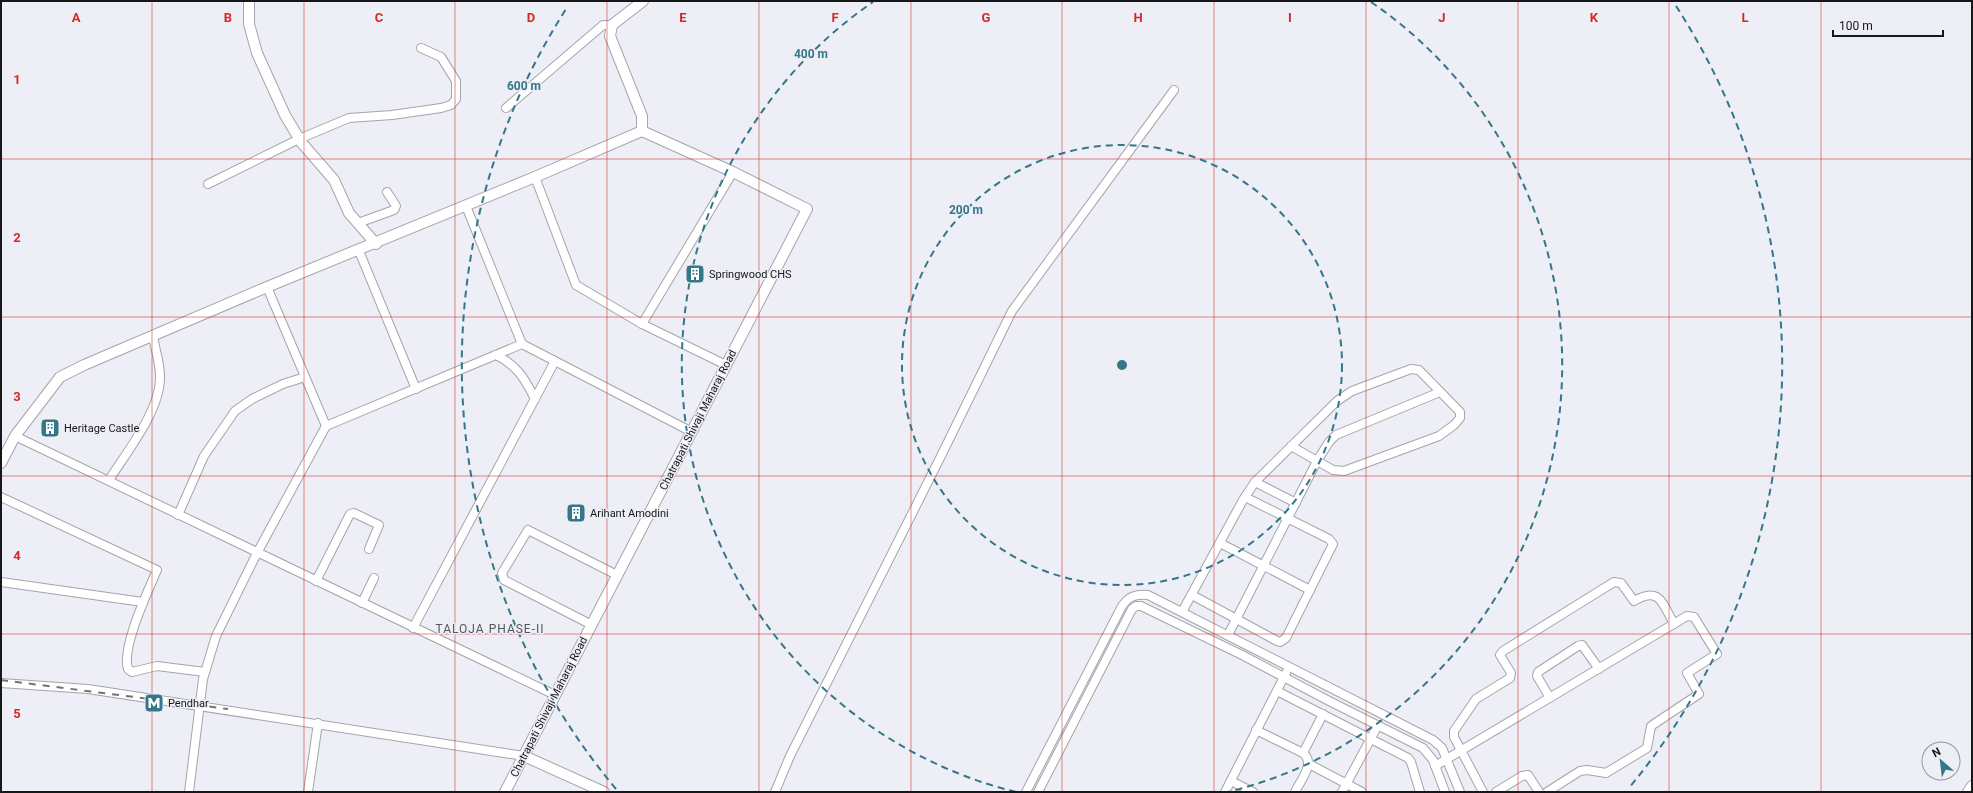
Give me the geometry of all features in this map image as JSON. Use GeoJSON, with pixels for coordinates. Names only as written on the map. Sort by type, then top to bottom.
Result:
{"type":"FeatureCollection","features":[{"type":"Feature","properties":{"kind":"street"},"geometry":{"type":"LineString","coordinates":[[249,1],[249,24],[258,53],[285,115],[299,139],[334,180],[349,213],[376,244]]}},
{"type":"Feature","properties":{"kind":"street"},"geometry":{"type":"LineString","coordinates":[[506,108],[603,25],[612,25],[643,1]]}},
{"type":"Feature","properties":{"kind":"street"},"geometry":{"type":"LineString","coordinates":[[1,463],[15,436],[60,377],[84,365],[267,287],[376,244],[642,131],[642,116],[610,36],[612,25]]}},
{"type":"Feature","properties":{"kind":"street"},"geometry":{"type":"LineString","coordinates":[[208,184],[299,139],[350,118],[424,111],[451,105],[456,99],[456,81],[441,57],[421,48]]}},
{"type":"Feature","properties":{"kind":"street"},"geometry":{"type":"LineString","coordinates":[[775,792],[790,756],[941,456],[1012,310],[1174,90]]}},
{"type":"Feature","properties":{"kind":"street","name":"Chatrapati Shivaji Maharaj Road"},"geometry":{"type":"LineString","coordinates":[[505,792],[807,210],[733,172],[642,131]]}},
{"type":"Feature","properties":{"kind":"street"},"geometry":{"type":"LineString","coordinates":[[642,324],[733,172]]}},
{"type":"Feature","properties":{"kind":"street"},"geometry":{"type":"LineString","coordinates":[[535,177],[576,285],[642,324],[726,365]]}},
{"type":"Feature","properties":{"kind":"street"},"geometry":{"type":"LineString","coordinates":[[358,223],[394,210],[396,206],[388,192]]}},
{"type":"Feature","properties":{"kind":"street"},"geometry":{"type":"LineString","coordinates":[[466,206],[522,344],[692,432]]}},
{"type":"Feature","properties":{"kind":"street"},"geometry":{"type":"LineString","coordinates":[[359,251],[416,389]]}},
{"type":"Feature","properties":{"kind":"street"},"geometry":{"type":"LineString","coordinates":[[267,287],[326,426]]}},
{"type":"Feature","properties":{"kind":"street"},"geometry":{"type":"LineString","coordinates":[[108,480],[147,418],[159,390],[160,376],[153,336]]}},
{"type":"Feature","properties":{"kind":"street"},"geometry":{"type":"LineString","coordinates":[[189,792],[199,707],[205,672],[216,636],[257,553],[326,426],[522,344]]}},
{"type":"Feature","properties":{"kind":"street"},"geometry":{"type":"LineString","coordinates":[[496,355],[509,361],[519,371],[535,399]]}},
{"type":"Feature","properties":{"kind":"street"},"geometry":{"type":"LineString","coordinates":[[413,628],[555,361]]}},
{"type":"Feature","properties":{"kind":"street"},"geometry":{"type":"LineString","coordinates":[[1182,612],[1245,497],[1255,482],[1291,446],[1344,396],[1407,369],[1419,370],[1461,415],[1454,425],[1438,436],[1344,471],[1333,470],[1291,446]]}},
{"type":"Feature","properties":{"kind":"street"},"geometry":{"type":"LineString","coordinates":[[178,515],[204,456],[235,412],[252,399],[283,384],[305,377]]}},
{"type":"Feature","properties":{"kind":"street"},"geometry":{"type":"LineString","coordinates":[[1228,635],[1265,566],[1317,461],[1329,442],[1336,435],[1440,392]]}},
{"type":"Feature","properties":{"kind":"street"},"geometry":{"type":"LineString","coordinates":[[15,436],[555,695]]}},
{"type":"Feature","properties":{"kind":"street"},"geometry":{"type":"LineString","coordinates":[[1255,482],[1296,503]]}},
{"type":"Feature","properties":{"kind":"street"},"geometry":{"type":"LineString","coordinates":[[1,497],[157,570],[143,602],[126,654],[128,669],[132,672],[157,666],[205,672]]}},
{"type":"Feature","properties":{"kind":"street"},"geometry":{"type":"LineString","coordinates":[[1192,595],[1280,642],[1286,638],[1333,544],[1330,539],[1245,497]]}},
{"type":"Feature","properties":{"kind":"street"},"geometry":{"type":"LineString","coordinates":[[316,581],[350,514],[354,513],[379,524],[369,549]]}},
{"type":"Feature","properties":{"kind":"street"},"geometry":{"type":"LineString","coordinates":[[592,625],[504,580],[502,573],[528,530],[617,575]]}},
{"type":"Feature","properties":{"kind":"street"},"geometry":{"type":"LineString","coordinates":[[1220,543],[1310,590]]}},
{"type":"Feature","properties":{"kind":"street"},"geometry":{"type":"LineString","coordinates":[[362,603],[374,578]]}},
{"type":"Feature","properties":{"kind":"street"},"geometry":{"type":"LineString","coordinates":[[1,582],[143,602]]}},
{"type":"Feature","properties":{"kind":"street"},"geometry":{"type":"LineString","coordinates":[[1483,792],[1461,752],[1454,737],[1454,731],[1471,704],[1510,678],[1510,673],[1500,655],[1503,651],[1614,582],[1621,582],[1634,601],[1645,595],[1655,596],[1660,599],[1674,624]]}},
{"type":"Feature","properties":{"kind":"street"},"geometry":{"type":"LineString","coordinates":[[1026,792],[1122,606],[1132,596],[1148,595],[1434,740],[1442,748],[1460,792]]}},
{"type":"Feature","properties":{"kind":"street"},"geometry":{"type":"LineString","coordinates":[[1132,596],[1136,606]]}},
{"type":"Feature","properties":{"kind":"street"},"geometry":{"type":"LineString","coordinates":[[1136,606],[1149,609],[1423,748],[1430,754],[1445,792]]}},
{"type":"Feature","properties":{"kind":"street"},"geometry":{"type":"LineString","coordinates":[[1038,792],[1128,617],[1136,606]]}},
{"type":"Feature","properties":{"kind":"street"},"geometry":{"type":"LineString","coordinates":[[1435,766],[1461,752],[1687,616],[1694,617],[1717,654],[1687,673],[1699,694],[1651,726],[1647,748],[1606,773],[1587,770],[1580,771],[1547,792]]}},
{"type":"Feature","properties":{"kind":"street"},"geometry":{"type":"LineString","coordinates":[[1550,698],[1537,676],[1538,672],[1578,646],[1582,645],[1586,648],[1599,669]]}},
{"type":"Feature","properties":{"kind":"street"},"geometry":{"type":"LineString","coordinates":[[1225,792],[1289,666]]}},
{"type":"Feature","properties":{"kind":"street"},"geometry":{"type":"LineString","coordinates":[[1,683],[88,689],[199,707],[318,723],[524,756],[604,792]]}},
{"type":"Feature","properties":{"kind":"street"},"geometry":{"type":"LineString","coordinates":[[1277,691],[1408,758],[1411,762],[1420,792]]}},
{"type":"Feature","properties":{"kind":"street"},"geometry":{"type":"LineString","coordinates":[[1303,753],[1323,714]]}},
{"type":"Feature","properties":{"kind":"street"},"geometry":{"type":"LineString","coordinates":[[308,792],[318,723]]}},
{"type":"Feature","properties":{"kind":"street"},"geometry":{"type":"LineString","coordinates":[[1342,792],[1378,725]]}},
{"type":"Feature","properties":{"kind":"street"},"geometry":{"type":"LineString","coordinates":[[1256,730],[1303,753],[1309,764],[1362,792]]}},
{"type":"Feature","properties":{"kind":"street"},"geometry":{"type":"LineString","coordinates":[[1294,792],[1309,764]]}},
{"type":"Feature","properties":{"kind":"street"},"geometry":{"type":"LineString","coordinates":[[1496,792],[1522,776],[1528,775],[1539,792]]}},
{"type":"Feature","properties":{"kind":"street"},"geometry":{"type":"LineString","coordinates":[[1231,781],[1253,792]]}},
{"type":"Feature","properties":{"kind":"street"},"geometry":{"type":"LineString","coordinates":[[1968,792],[1972,786]]}},
{"type":"Feature","properties":{"kind":"railway"},"geometry":{"type":"LineString","coordinates":[[1,680],[228,709]]}},
{"type":"Feature","properties":{"kind":"place","name":"Springwood CHS"},"geometry":{"type":"Point","coordinates":[695,274]}},
{"type":"Feature","properties":{"kind":"place","name":"Heritage Castle"},"geometry":{"type":"Point","coordinates":[50,428]}},
{"type":"Feature","properties":{"kind":"place","name":"Arihant Amodini"},"geometry":{"type":"Point","coordinates":[576,513]}},
{"type":"Feature","properties":{"kind":"place","name":"Pendhar"},"geometry":{"type":"Point","coordinates":[154,703]}},
{"type":"Feature","properties":{"kind":"district","name":"TALOJA PHASE-II"},"geometry":{"type":"Point","coordinates":[490,629]}}]}
